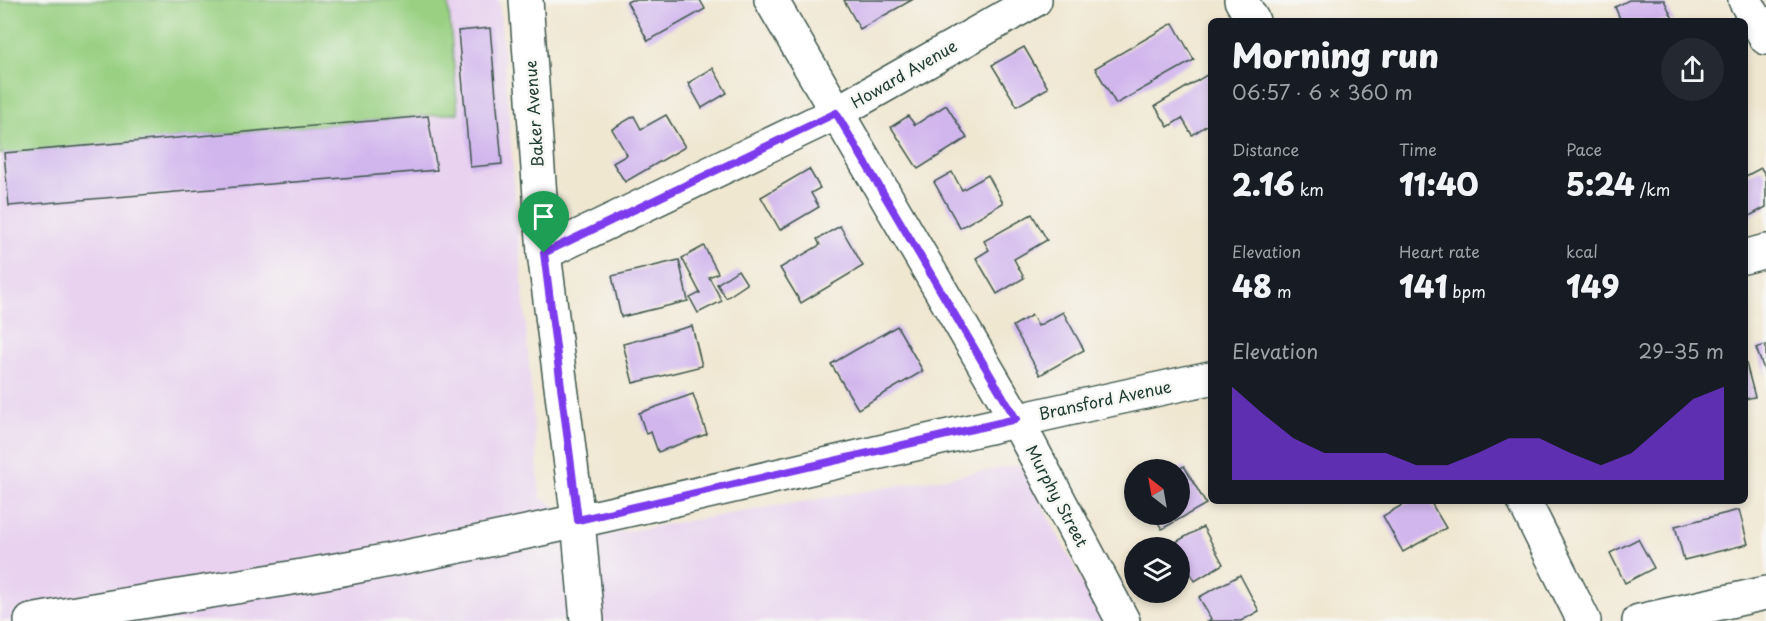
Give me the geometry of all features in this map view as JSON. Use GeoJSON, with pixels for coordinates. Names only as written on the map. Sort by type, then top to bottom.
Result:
{"type":"FeatureCollection","features":[{"type":"Feature","properties":{"kind":"street","name":"Baker Avenue"},"geometry":{"type":"LineString","coordinates":[[526,0],[544,253],[578,520],[586,621]]}},
{"type":"Feature","properties":{"kind":"street","name":"Murphy Street"},"geometry":{"type":"LineString","coordinates":[[771,0],[1016,419],[1123,621]]}},
{"type":"Feature","properties":{"kind":"street","name":"Howard Avenue"},"geometry":{"type":"LineString","coordinates":[[544,253],[836,113],[1035,0]]}},
{"type":"Feature","properties":{"kind":"street"},"geometry":{"type":"LineString","coordinates":[[1241,0],[1251,18]]}},
{"type":"Feature","properties":{"kind":"street"},"geometry":{"type":"LineString","coordinates":[[1745,0],[1766,38]]}},
{"type":"Feature","properties":{"kind":"street"},"geometry":{"type":"LineString","coordinates":[[1748,256],[1766,252]]}},
{"type":"Feature","properties":{"kind":"street","name":"Bransford Avenue"},"geometry":{"type":"LineString","coordinates":[[30,621],[80,616],[353,567],[578,520],[1016,419],[1208,378]]}},
{"type":"Feature","properties":{"kind":"street"},"geometry":{"type":"LineString","coordinates":[[1526,504],[1584,621]]}},
{"type":"Feature","properties":{"kind":"street"},"geometry":{"type":"LineString","coordinates":[[1640,621],[1766,593]]}},
{"type":"Feature","properties":{"kind":"shaded area"},"geometry":{"type":"Polygon","coordinates":[[[0,0],[499,0],[540,497],[603,535],[1021,465],[1103,621],[0,621],[0,0]]]}},
{"type":"Feature","properties":{"kind":"green space"},"geometry":{"type":"Polygon","coordinates":[[[0,0],[448,0],[458,113],[0,154],[0,0]]]}},
{"type":"Feature","properties":{"kind":"building"},"geometry":{"type":"Polygon","coordinates":[[[631,0],[700,0],[705,9],[648,41],[627,2],[631,0]]]}},
{"type":"Feature","properties":{"kind":"building"},"geometry":{"type":"Polygon","coordinates":[[[844,0],[912,0],[860,29],[844,0]]]}},
{"type":"Feature","properties":{"kind":"building"},"geometry":{"type":"Polygon","coordinates":[[[1629,0],[1664,0],[1673,18],[1620,18],[1615,7],[1629,0]]]}},
{"type":"Feature","properties":{"kind":"building"},"geometry":{"type":"Polygon","coordinates":[[[1173,23],[1194,60],[1116,104],[1095,68],[1173,23]]]}},
{"type":"Feature","properties":{"kind":"building"},"geometry":{"type":"Polygon","coordinates":[[[490,28],[502,164],[470,167],[458,31],[490,28]]]}},
{"type":"Feature","properties":{"kind":"building"},"geometry":{"type":"Polygon","coordinates":[[[1024,47],[1048,88],[1017,106],[992,65],[1024,47]]]}},
{"type":"Feature","properties":{"kind":"building"},"geometry":{"type":"Polygon","coordinates":[[[713,68],[727,93],[702,108],[688,83],[713,68]]]}},
{"type":"Feature","properties":{"kind":"building"},"geometry":{"type":"Polygon","coordinates":[[[1208,74],[1208,124],[1192,135],[1182,118],[1168,127],[1155,106],[1208,74]]]}},
{"type":"Feature","properties":{"kind":"building"},"geometry":{"type":"Polygon","coordinates":[[[946,105],[967,138],[918,169],[891,127],[908,116],[915,125],[946,105]]]}},
{"type":"Feature","properties":{"kind":"building"},"geometry":{"type":"Polygon","coordinates":[[[666,115],[685,147],[625,182],[613,163],[627,155],[612,129],[634,116],[641,129],[666,115]]]}},
{"type":"Feature","properties":{"kind":"building"},"geometry":{"type":"Polygon","coordinates":[[[428,116],[437,170],[9,206],[4,153],[428,116]]]}},
{"type":"Feature","properties":{"kind":"building"},"geometry":{"type":"Polygon","coordinates":[[[1761,168],[1766,176],[1766,207],[1748,217],[1748,175],[1761,168]]]}},
{"type":"Feature","properties":{"kind":"building"},"geometry":{"type":"Polygon","coordinates":[[[809,169],[820,188],[811,193],[819,207],[780,230],[761,197],[809,169]]]}},
{"type":"Feature","properties":{"kind":"building"},"geometry":{"type":"Polygon","coordinates":[[[952,172],[962,190],[988,175],[1003,203],[960,228],[934,182],[952,172]]]}},
{"type":"Feature","properties":{"kind":"building"},"geometry":{"type":"Polygon","coordinates":[[[1032,214],[1047,240],[1014,259],[1024,278],[997,294],[976,258],[989,250],[984,241],[1032,214]]]}},
{"type":"Feature","properties":{"kind":"building"},"geometry":{"type":"Polygon","coordinates":[[[840,226],[863,266],[801,303],[780,268],[820,245],[817,239],[840,226]]]}},
{"type":"Feature","properties":{"kind":"building"},"geometry":{"type":"Polygon","coordinates":[[[704,246],[718,273],[709,277],[722,301],[698,313],[690,298],[700,293],[682,258],[704,246]]]}},
{"type":"Feature","properties":{"kind":"building"},"geometry":{"type":"Polygon","coordinates":[[[679,260],[688,301],[621,317],[612,276],[679,260]]]}},
{"type":"Feature","properties":{"kind":"building"},"geometry":{"type":"Polygon","coordinates":[[[738,270],[747,284],[726,298],[717,284],[738,270]]]}},
{"type":"Feature","properties":{"kind":"building"},"geometry":{"type":"Polygon","coordinates":[[[1063,312],[1084,350],[1040,375],[1013,326],[1032,315],[1038,326],[1063,312]]]}},
{"type":"Feature","properties":{"kind":"building"},"geometry":{"type":"Polygon","coordinates":[[[692,326],[702,366],[633,383],[623,344],[692,326]]]}},
{"type":"Feature","properties":{"kind":"building"},"geometry":{"type":"Polygon","coordinates":[[[897,326],[923,371],[858,409],[831,364],[897,326]]]}},
{"type":"Feature","properties":{"kind":"building"},"geometry":{"type":"Polygon","coordinates":[[[1766,345],[1766,375],[1756,348],[1766,345]]]}},
{"type":"Feature","properties":{"kind":"building"},"geometry":{"type":"Polygon","coordinates":[[[1748,371],[1755,397],[1748,398],[1748,371]]]}},
{"type":"Feature","properties":{"kind":"building"},"geometry":{"type":"Polygon","coordinates":[[[693,394],[707,434],[658,452],[651,432],[646,434],[639,413],[693,394]]]}},
{"type":"Feature","properties":{"kind":"building"},"geometry":{"type":"Polygon","coordinates":[[[1190,476],[1206,504],[1190,513],[1190,476]]]}},
{"type":"Feature","properties":{"kind":"building"},"geometry":{"type":"Polygon","coordinates":[[[1404,504],[1432,504],[1446,528],[1403,552],[1383,516],[1404,504]]]}},
{"type":"Feature","properties":{"kind":"building"},"geometry":{"type":"Polygon","coordinates":[[[1739,510],[1748,544],[1684,560],[1675,526],[1739,510]]]}},
{"type":"Feature","properties":{"kind":"building"},"geometry":{"type":"Polygon","coordinates":[[[1203,527],[1223,564],[1195,581],[1190,572],[1190,537],[1185,537],[1203,527]]]}},
{"type":"Feature","properties":{"kind":"building"},"geometry":{"type":"Polygon","coordinates":[[[1638,539],[1654,568],[1625,583],[1610,553],[1638,539]]]}},
{"type":"Feature","properties":{"kind":"building"},"geometry":{"type":"Polygon","coordinates":[[[1240,575],[1259,611],[1241,621],[1208,621],[1211,619],[1199,597],[1240,575]]]}},
{"type":"Feature","properties":{"kind":"route"},"geometry":{"type":"LineString","coordinates":[[836,113],[1016,419],[578,520],[544,253],[836,113]]}}]}
